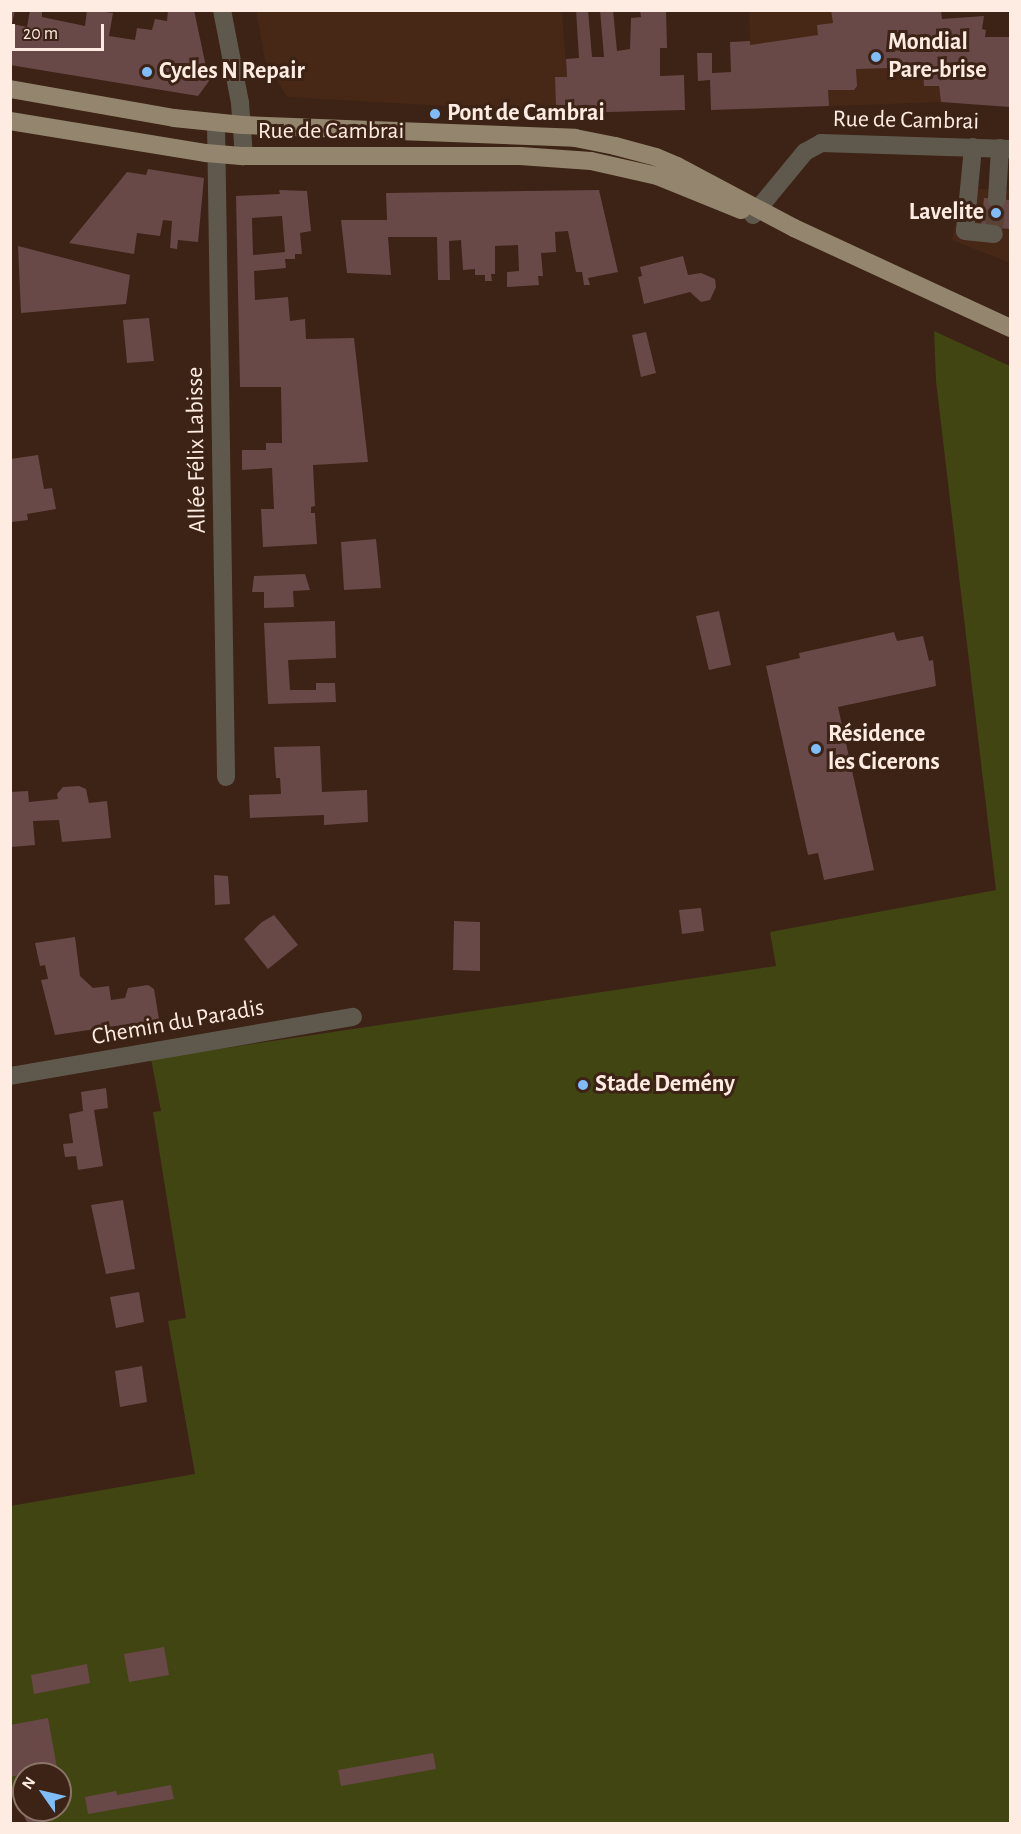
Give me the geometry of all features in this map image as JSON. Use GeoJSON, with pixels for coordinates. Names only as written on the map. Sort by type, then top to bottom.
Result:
{"type":"FeatureCollection","features":[{"type":"Feature","properties":{"kind":"main road","name":"Rue de Cambrai"},"geometry":{"type":"LineString","coordinates":[[10,89],[144,113],[216,123],[593,140],[656,157],[707,180],[755,212]]}},
{"type":"Feature","properties":{"kind":"main road","name":"Rue de Cambrai"},"geometry":{"type":"LineString","coordinates":[[10,121],[216,154],[243,156],[520,156],[591,160],[657,176],[755,212],[1011,328]]}},
{"type":"Feature","properties":{"kind":"street"},"geometry":{"type":"LineString","coordinates":[[222,10],[243,125],[243,156]]}},
{"type":"Feature","properties":{"kind":"street","name":"Allée Félix Labisse"},"geometry":{"type":"LineString","coordinates":[[216,123],[226,777]]}},
{"type":"Feature","properties":{"kind":"street","name":"Rue de Cambrai"},"geometry":{"type":"LineString","coordinates":[[755,212],[805,152],[821,143],[1005,148]]}},
{"type":"Feature","properties":{"kind":"street"},"geometry":{"type":"LineString","coordinates":[[973,147],[965,231],[1000,234]]}},
{"type":"Feature","properties":{"kind":"street"},"geometry":{"type":"LineString","coordinates":[[997,199],[1005,148]]}},
{"type":"Feature","properties":{"kind":"street","name":"Chemin du Paradis"},"geometry":{"type":"LineString","coordinates":[[10,1076],[353,1017]]}},
{"type":"Feature","properties":{"kind":"shaded area"},"geometry":{"type":"Polygon","coordinates":[[[256,11],[562,11],[570,113],[287,97],[265,60],[256,11]]]}},
{"type":"Feature","properties":{"kind":"shaded area"},"geometry":{"type":"Polygon","coordinates":[[[749,11],[935,11],[935,59],[941,102],[752,109],[749,11]]]}},
{"type":"Feature","properties":{"kind":"shaded area"},"geometry":{"type":"Polygon","coordinates":[[[962,188],[1010,190],[1010,263],[952,240],[962,188]]]}},
{"type":"Feature","properties":{"kind":"green space","name":"Stade Demény"},"geometry":{"type":"Polygon","coordinates":[[[934,331],[1010,366],[1010,1823],[28,1823],[72,1822],[72,1762],[12,1762],[12,1793],[11,1791],[10,1506],[195,1474],[168,1321],[186,1318],[153,1112],[161,1111],[151,1059],[776,966],[770,932],[996,890],[936,381],[934,331]]]}},
{"type":"Feature","properties":{"kind":"building"},"geometry":{"type":"Polygon","coordinates":[[[10,10],[15,10],[12,24],[27,27],[30,10],[42,11],[42,17],[85,26],[87,10],[113,13],[109,36],[135,40],[137,28],[152,30],[155,19],[167,21],[168,10],[194,10],[209,81],[198,96],[10,65],[10,10]]]}},
{"type":"Feature","properties":{"kind":"building"},"geometry":{"type":"Polygon","coordinates":[[[576,10],[588,10],[592,57],[604,57],[600,10],[613,10],[617,51],[630,49],[631,18],[641,17],[640,10],[666,10],[667,48],[660,48],[660,76],[684,75],[685,110],[570,113],[569,105],[556,105],[555,77],[567,77],[566,59],[579,58],[576,10]]]}},
{"type":"Feature","properties":{"kind":"building"},"geometry":{"type":"Polygon","coordinates":[[[831,10],[941,10],[942,19],[984,16],[982,29],[986,30],[985,37],[1010,37],[1010,107],[941,102],[939,86],[924,86],[923,67],[856,69],[857,86],[854,90],[828,90],[829,106],[711,110],[710,80],[698,81],[697,53],[712,53],[712,73],[731,72],[730,42],[750,41],[750,45],[818,35],[817,25],[833,23],[831,10]]]}},
{"type":"Feature","properties":{"kind":"building"},"geometry":{"type":"Polygon","coordinates":[[[148,169],[204,178],[198,242],[178,240],[177,249],[170,248],[172,221],[163,220],[160,236],[137,233],[134,254],[69,243],[127,172],[146,175],[148,169]]]}},
{"type":"Feature","properties":{"kind":"building"},"geometry":{"type":"Polygon","coordinates":[[[279,190],[307,191],[311,231],[300,233],[302,254],[295,254],[295,259],[285,259],[286,268],[254,271],[255,300],[288,297],[290,321],[305,319],[306,339],[354,338],[368,462],[313,465],[315,506],[311,507],[311,513],[315,513],[317,544],[263,547],[261,509],[274,509],[272,468],[242,470],[242,450],[266,450],[266,443],[282,443],[281,387],[240,387],[236,196],[280,194],[279,190]],[[282,216],[252,218],[253,255],[285,252],[282,216]]]}},
{"type":"Feature","properties":{"kind":"building"},"geometry":{"type":"Polygon","coordinates":[[[599,190],[618,272],[588,278],[590,285],[584,285],[582,272],[576,272],[568,231],[555,232],[556,252],[541,253],[543,276],[538,276],[539,285],[507,287],[507,272],[519,271],[518,245],[495,246],[495,274],[491,274],[492,281],[485,281],[485,275],[475,275],[475,269],[463,270],[461,240],[449,241],[450,280],[438,280],[437,237],[388,237],[391,275],[347,273],[341,220],[387,220],[386,193],[599,190]]]}},
{"type":"Feature","properties":{"kind":"building","name":"Lavelite"},"geometry":{"type":"Polygon","coordinates":[[[984,198],[1010,200],[1010,229],[981,226],[984,198]]]}},
{"type":"Feature","properties":{"kind":"building"},"geometry":{"type":"Polygon","coordinates":[[[18,246],[130,275],[126,304],[21,313],[18,246]]]}},
{"type":"Feature","properties":{"kind":"building"},"geometry":{"type":"Polygon","coordinates":[[[683,256],[688,275],[701,273],[715,279],[716,287],[710,300],[701,302],[690,292],[644,304],[638,277],[642,276],[640,267],[683,256]]]}},
{"type":"Feature","properties":{"kind":"building"},"geometry":{"type":"Polygon","coordinates":[[[149,318],[154,361],[127,363],[123,320],[149,318]]]}},
{"type":"Feature","properties":{"kind":"building"},"geometry":{"type":"Polygon","coordinates":[[[646,332],[656,373],[641,377],[632,335],[646,332]]]}},
{"type":"Feature","properties":{"kind":"building"},"geometry":{"type":"Polygon","coordinates":[[[38,455],[44,489],[52,488],[56,509],[27,514],[28,520],[12,522],[10,459],[38,455]]]}},
{"type":"Feature","properties":{"kind":"building"},"geometry":{"type":"Polygon","coordinates":[[[376,539],[381,588],[344,590],[341,542],[376,539]]]}},
{"type":"Feature","properties":{"kind":"building"},"geometry":{"type":"Polygon","coordinates":[[[305,574],[310,590],[293,591],[294,607],[264,608],[264,592],[252,592],[254,576],[305,574]]]}},
{"type":"Feature","properties":{"kind":"building"},"geometry":{"type":"Polygon","coordinates":[[[719,611],[731,665],[709,670],[696,616],[719,611]]]}},
{"type":"Feature","properties":{"kind":"building"},"geometry":{"type":"Polygon","coordinates":[[[335,621],[336,658],[288,660],[290,690],[316,690],[316,683],[335,683],[336,702],[268,704],[264,623],[335,621]]]}},
{"type":"Feature","properties":{"kind":"building","name":"Résidence les Cicerons"},"geometry":{"type":"Polygon","coordinates":[[[894,632],[897,641],[923,636],[929,661],[933,660],[936,686],[838,707],[874,870],[824,880],[818,853],[808,855],[766,666],[800,658],[799,653],[894,632]]]}},
{"type":"Feature","properties":{"kind":"building"},"geometry":{"type":"Polygon","coordinates":[[[320,746],[322,792],[367,790],[368,822],[324,825],[324,815],[250,818],[249,795],[281,794],[280,778],[276,778],[274,747],[320,746]]]}},
{"type":"Feature","properties":{"kind":"building"},"geometry":{"type":"Polygon","coordinates":[[[79,786],[86,789],[89,803],[107,801],[111,838],[62,842],[59,820],[33,821],[35,845],[11,847],[10,792],[28,791],[29,802],[58,799],[57,794],[63,787],[79,786]]]}},
{"type":"Feature","properties":{"kind":"building"},"geometry":{"type":"Polygon","coordinates":[[[214,875],[228,876],[230,904],[215,905],[214,875]]]}},
{"type":"Feature","properties":{"kind":"building"},"geometry":{"type":"Polygon","coordinates":[[[701,908],[704,931],[682,934],[679,910],[701,908]]]}},
{"type":"Feature","properties":{"kind":"building"},"geometry":{"type":"Polygon","coordinates":[[[274,915],[298,945],[268,969],[244,939],[262,922],[274,915]]]}},
{"type":"Feature","properties":{"kind":"building"},"geometry":{"type":"Polygon","coordinates":[[[454,921],[480,922],[480,971],[453,970],[454,921]]]}},
{"type":"Feature","properties":{"kind":"building"},"geometry":{"type":"Polygon","coordinates":[[[75,937],[80,976],[93,988],[109,986],[111,1000],[125,998],[128,988],[148,985],[154,989],[160,1025],[155,1030],[136,1033],[130,1029],[129,1024],[55,1035],[41,980],[48,979],[45,965],[40,966],[35,943],[75,937]]]}},
{"type":"Feature","properties":{"kind":"building"},"geometry":{"type":"Polygon","coordinates":[[[106,1088],[108,1108],[94,1110],[103,1166],[78,1170],[76,1156],[65,1157],[63,1144],[73,1143],[69,1114],[83,1111],[81,1092],[106,1088]]]}},
{"type":"Feature","properties":{"kind":"building"},"geometry":{"type":"Polygon","coordinates":[[[123,1200],[135,1269],[106,1274],[91,1205],[123,1200]]]}},
{"type":"Feature","properties":{"kind":"building"},"geometry":{"type":"Polygon","coordinates":[[[139,1292],[144,1322],[116,1328],[110,1297],[139,1292]]]}},
{"type":"Feature","properties":{"kind":"building"},"geometry":{"type":"Polygon","coordinates":[[[142,1366],[147,1402],[120,1407],[115,1371],[142,1366]]]}},
{"type":"Feature","properties":{"kind":"building"},"geometry":{"type":"Polygon","coordinates":[[[164,1647],[169,1675],[129,1682],[124,1654],[164,1647]]]}},
{"type":"Feature","properties":{"kind":"building"},"geometry":{"type":"Polygon","coordinates":[[[87,1664],[90,1683],[34,1694],[31,1675],[87,1664]]]}},
{"type":"Feature","properties":{"kind":"building"},"geometry":{"type":"Polygon","coordinates":[[[48,1718],[56,1762],[12,1762],[12,1777],[10,1777],[10,1725],[48,1718]]]}},
{"type":"Feature","properties":{"kind":"building"},"geometry":{"type":"Polygon","coordinates":[[[433,1753],[436,1769],[341,1786],[338,1770],[433,1753]]]}},
{"type":"Feature","properties":{"kind":"building"},"geometry":{"type":"Polygon","coordinates":[[[171,1785],[174,1799],[88,1814],[85,1797],[116,1791],[117,1795],[171,1785]]]}},
{"type":"Feature","properties":{"kind":"tunnel"},"geometry":{"type":"LineString","coordinates":[[994,228],[997,199]]}},
{"type":"Feature","properties":{"kind":"place","name":"Mondial Pare-brise"},"geometry":{"type":"Point","coordinates":[876,57]}},
{"type":"Feature","properties":{"kind":"place","name":"Cycles N Repair"},"geometry":{"type":"Point","coordinates":[147,72]}},
{"type":"Feature","properties":{"kind":"place","name":"Pont de Cambrai"},"geometry":{"type":"Point","coordinates":[435,114]}},
{"type":"Feature","properties":{"kind":"place","name":"Lavelite"},"geometry":{"type":"Point","coordinates":[996,213]}},
{"type":"Feature","properties":{"kind":"place","name":"Résidence les Cicerons"},"geometry":{"type":"Point","coordinates":[816,749]}},
{"type":"Feature","properties":{"kind":"place","name":"Stade Demény"},"geometry":{"type":"Point","coordinates":[583,1085]}}]}
